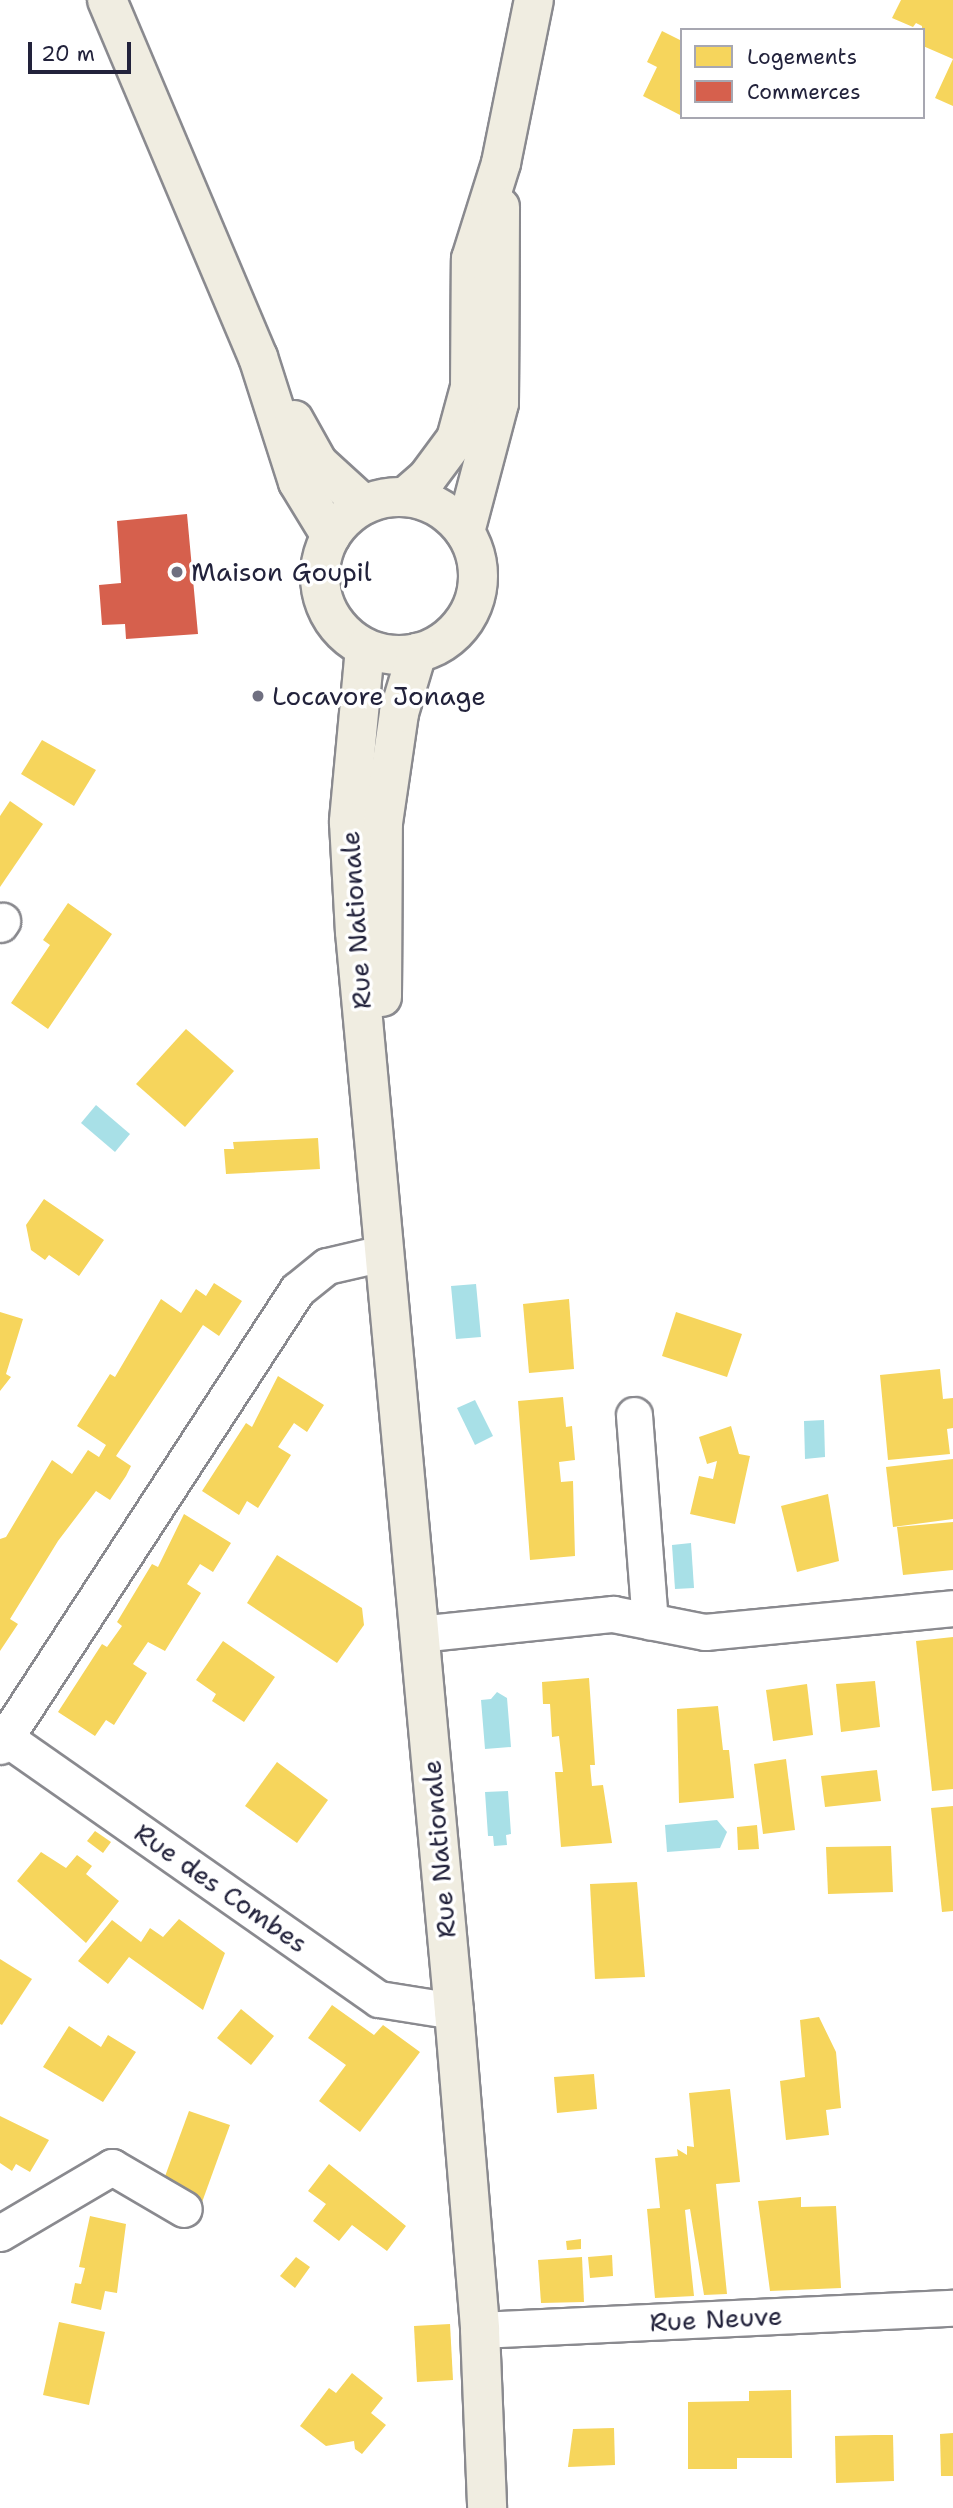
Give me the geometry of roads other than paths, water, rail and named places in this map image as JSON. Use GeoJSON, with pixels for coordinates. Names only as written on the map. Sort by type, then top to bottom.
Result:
{"type":"FeatureCollection","features":[{"type":"Feature","properties":{"kind":"main road"},"geometry":{"type":"LineString","coordinates":[[107,0],[258,357],[298,482],[331,536]]}},
{"type":"Feature","properties":{"kind":"main road"},"geometry":{"type":"LineString","coordinates":[[405,497],[427,478],[456,439],[470,387],[471,259],[501,163],[534,0]]}},
{"type":"Feature","properties":{"kind":"main road"},"geometry":{"type":"LineString","coordinates":[[465,532],[433,505],[405,497],[364,505],[331,536],[322,556],[323,600],[340,628],[365,648],[400,656],[417,653],[449,637],[470,610],[478,576],[465,532],[499,403],[501,163]]}},
{"type":"Feature","properties":{"kind":"main road"},"geometry":{"type":"LineString","coordinates":[[258,357],[318,463],[364,505]]}},
{"type":"Feature","properties":{"kind":"main road","name":"Rue Nationale"},"geometry":{"type":"LineString","coordinates":[[365,648],[349,822],[377,1192],[454,2011],[480,2330],[487,2508]]}},
{"type":"Feature","properties":{"kind":"main road","name":"Rue Nationale"},"geometry":{"type":"LineString","coordinates":[[377,1192],[383,823],[398,713],[417,653]]}},
{"type":"Feature","properties":{"kind":"street"},"geometry":{"type":"LineString","coordinates":[[2,1739],[297,1290],[327,1266],[383,1253]]}},
{"type":"Feature","properties":{"kind":"street"},"geometry":{"type":"LineString","coordinates":[[634,1415],[650,1621]]}},
{"type":"Feature","properties":{"kind":"street"},"geometry":{"type":"LineString","coordinates":[[418,1634],[613,1614],[705,1632],[953,1608]]}},
{"type":"Feature","properties":{"kind":"street","name":"Rue des Combes"},"geometry":{"type":"LineString","coordinates":[[2,1739],[379,1999],[454,2011]]}},
{"type":"Feature","properties":{"kind":"street"},"geometry":{"type":"LineString","coordinates":[[0,2232],[112,2167],[184,2209]]}},
{"type":"Feature","properties":{"kind":"street","name":"Rue Neuve"},"geometry":{"type":"LineString","coordinates":[[480,2330],[953,2308]]}},
{"type":"Feature","properties":{"kind":"water"},"geometry":{"type":"Polygon","coordinates":[[[96,1105],[130,1134],[115,1152],[81,1123],[96,1105]]]}},
{"type":"Feature","properties":{"kind":"water"},"geometry":{"type":"Polygon","coordinates":[[[476,1284],[481,1337],[456,1339],[451,1286],[476,1284]]]}},
{"type":"Feature","properties":{"kind":"water"},"geometry":{"type":"Polygon","coordinates":[[[475,1400],[493,1436],[475,1445],[457,1408],[475,1400]]]}},
{"type":"Feature","properties":{"kind":"water"},"geometry":{"type":"Polygon","coordinates":[[[824,1420],[825,1457],[805,1459],[804,1421],[824,1420]]]}},
{"type":"Feature","properties":{"kind":"water"},"geometry":{"type":"Polygon","coordinates":[[[691,1543],[694,1588],[675,1589],[672,1545],[691,1543]]]}},
{"type":"Feature","properties":{"kind":"water"},"geometry":{"type":"Polygon","coordinates":[[[497,1692],[507,1698],[511,1747],[485,1749],[481,1700],[491,1699],[497,1692]]]}},
{"type":"Feature","properties":{"kind":"water"},"geometry":{"type":"Polygon","coordinates":[[[508,1791],[511,1834],[506,1835],[507,1845],[494,1846],[493,1836],[488,1836],[485,1792],[508,1791]]]}},
{"type":"Feature","properties":{"kind":"water"},"geometry":{"type":"Polygon","coordinates":[[[717,1820],[727,1832],[720,1848],[667,1852],[665,1825],[717,1820]]]}},
{"type":"Feature","properties":{"kind":"place","name":"Maison Goupil"},"geometry":{"type":"Point","coordinates":[177,572]}},
{"type":"Feature","properties":{"kind":"place","name":"Locavore Jonage"},"geometry":{"type":"Point","coordinates":[258,696]}}]}
